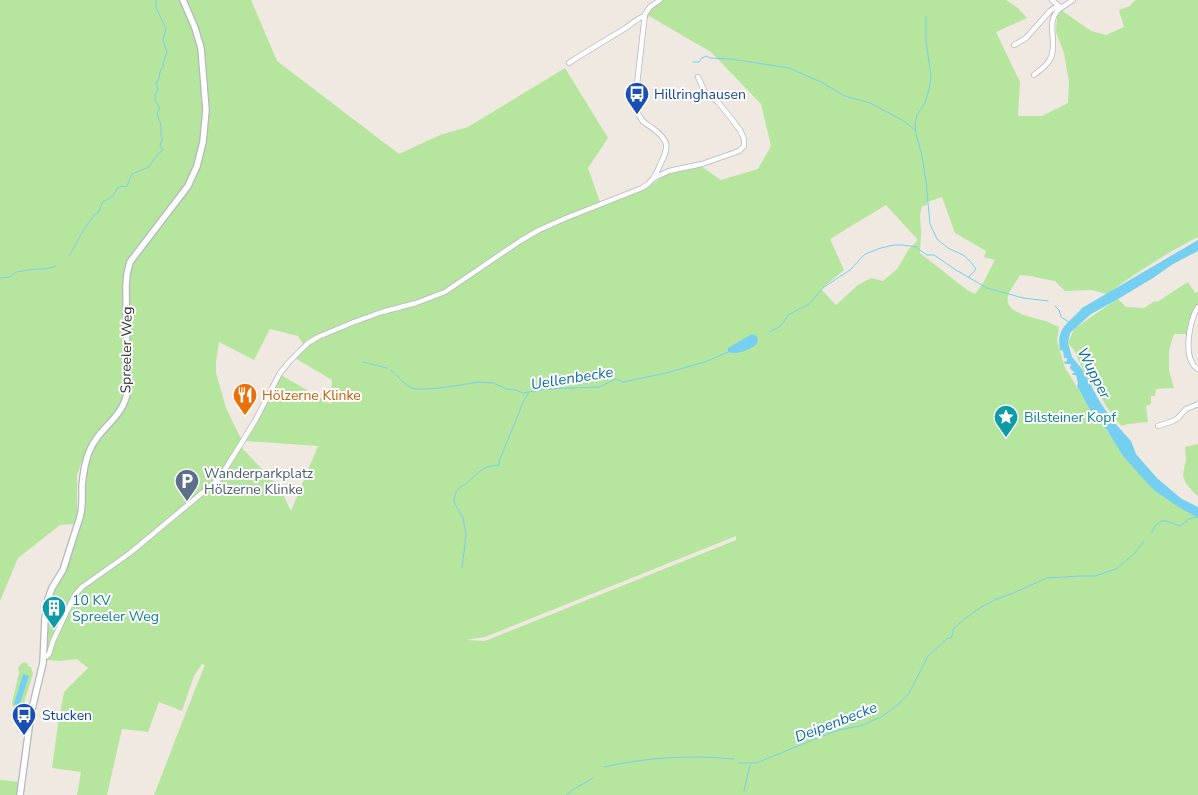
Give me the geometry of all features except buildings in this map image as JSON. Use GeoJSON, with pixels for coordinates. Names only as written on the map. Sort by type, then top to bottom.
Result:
{"type":"FeatureCollection","features":[{"type":"Feature","properties":{"kind":"street","name":"Spreeler Weg"},"geometry":{"type":"LineString","coordinates":[[20,795],[31,716],[44,657],[45,618],[48,598],[63,570],[80,517],[83,478],[92,445],[120,412],[126,398],[128,382],[126,285],[130,262],[188,186],[197,166],[203,142],[206,110],[200,48],[195,28],[182,0]]}},
{"type":"Feature","properties":{"kind":"street"},"geometry":{"type":"LineString","coordinates":[[654,178],[664,156],[665,140],[661,134],[641,118],[636,102],[644,16],[650,7],[660,0]]}},
{"type":"Feature","properties":{"kind":"street"},"geometry":{"type":"LineString","coordinates":[[1052,0],[1061,8]]}},
{"type":"Feature","properties":{"kind":"street"},"geometry":{"type":"LineString","coordinates":[[1034,75],[1050,61],[1054,47],[1052,27],[1056,11],[1073,0]]}},
{"type":"Feature","properties":{"kind":"street"},"geometry":{"type":"LineString","coordinates":[[1014,45],[1026,38],[1050,11],[1054,8],[1061,8]]}},
{"type":"Feature","properties":{"kind":"street"},"geometry":{"type":"LineString","coordinates":[[569,63],[644,16]]}},
{"type":"Feature","properties":{"kind":"street"},"geometry":{"type":"LineString","coordinates":[[44,657],[49,654],[67,611],[82,587],[123,559],[219,479],[255,422],[280,372],[308,343],[354,322],[445,292],[539,230],[644,187],[654,178],[668,171],[702,164],[739,151],[744,146],[744,138],[719,103],[705,92],[698,77]]}},
{"type":"Feature","properties":{"kind":"street"},"geometry":{"type":"LineString","coordinates":[[1197,369],[1191,363],[1189,341],[1191,320],[1198,307]]}},
{"type":"Feature","properties":{"kind":"street"},"geometry":{"type":"LineString","coordinates":[[1158,426],[1173,421],[1186,409],[1198,404]]}},
{"type":"Feature","properties":{"kind":"green space"},"geometry":{"type":"Polygon","coordinates":[[[0,0],[180,0],[189,18],[198,48],[204,110],[203,127],[194,174],[205,127],[201,48],[183,0],[251,0],[277,61],[399,154],[440,135],[468,127],[565,68],[608,138],[588,168],[600,202],[538,229],[447,290],[407,304],[374,312],[311,338],[303,344],[298,336],[270,329],[254,360],[219,342],[216,373],[226,408],[241,439],[242,448],[280,488],[291,511],[318,446],[246,441],[246,439],[258,421],[281,375],[331,404],[332,380],[295,358],[311,343],[373,317],[426,302],[445,294],[541,231],[645,189],[669,172],[701,166],[721,180],[758,169],[771,146],[761,104],[711,52],[649,16],[646,20],[650,11],[663,0],[1006,0],[1018,8],[1027,18],[996,32],[1020,82],[1018,116],[1042,116],[1068,103],[1069,82],[1064,53],[1056,32],[1057,17],[1061,10],[1091,31],[1106,35],[1124,27],[1119,10],[1130,6],[1135,0],[1198,0],[1198,237],[1151,264],[1107,294],[1091,290],[1065,291],[1055,281],[1020,275],[1009,293],[1008,302],[1011,307],[1022,314],[1059,327],[1057,341],[1065,368],[1089,406],[1129,461],[1198,517],[1198,795],[154,795],[205,665],[202,664],[194,676],[182,711],[159,702],[148,732],[122,729],[107,795],[77,795],[81,772],[52,768],[64,692],[88,668],[77,659],[47,660],[49,603],[82,518],[85,478],[90,456],[96,443],[112,423],[106,421],[87,447],[77,475],[77,514],[74,524],[60,525],[18,558],[0,601],[0,0]],[[942,197],[927,202],[927,205],[922,206],[920,215],[920,253],[967,290],[975,294],[995,260],[984,257],[986,251],[955,233],[942,197]],[[886,205],[830,239],[844,270],[821,289],[836,305],[858,285],[871,278],[883,281],[897,269],[909,249],[918,240],[886,205]],[[736,536],[485,637],[466,640],[485,641],[736,540],[736,536]]]}},
{"type":"Feature","properties":{"kind":"green space"},"geometry":{"type":"Polygon","coordinates":[[[1188,282],[1195,293],[1198,292],[1198,304],[1189,323],[1187,334],[1174,334],[1169,350],[1169,370],[1174,388],[1156,389],[1155,396],[1151,396],[1151,404],[1146,406],[1148,422],[1121,426],[1097,390],[1090,385],[1074,350],[1068,343],[1074,329],[1118,299],[1126,307],[1144,308],[1188,282]]]}},
{"type":"Feature","properties":{"kind":"green space"},"geometry":{"type":"Polygon","coordinates":[[[1198,444],[1198,496],[1185,482],[1183,475],[1186,459],[1185,447],[1198,444]]]}},
{"type":"Feature","properties":{"kind":"green space"},"geometry":{"type":"Polygon","coordinates":[[[24,662],[31,667],[33,674],[23,709],[18,708],[16,712],[12,703],[19,673],[18,668],[24,662]]]}},
{"type":"Feature","properties":{"kind":"green space"},"geometry":{"type":"Polygon","coordinates":[[[0,780],[20,782],[18,795],[0,795],[0,780]]]}},
{"type":"Feature","properties":{"kind":"water"},"geometry":{"type":"Polygon","coordinates":[[[1198,240],[1198,251],[1091,314],[1070,333],[1068,343],[1072,357],[1082,369],[1113,421],[1131,441],[1136,454],[1157,478],[1171,490],[1182,499],[1198,507],[1198,518],[1154,490],[1123,456],[1107,430],[1093,415],[1077,386],[1076,375],[1073,375],[1072,373],[1075,373],[1070,368],[1071,364],[1065,364],[1064,362],[1067,361],[1067,358],[1064,358],[1063,351],[1060,350],[1059,342],[1062,330],[1082,308],[1198,240]]]}},
{"type":"Feature","properties":{"kind":"water"},"geometry":{"type":"Polygon","coordinates":[[[752,334],[757,336],[758,342],[752,347],[740,352],[728,352],[728,348],[752,334]]]}},
{"type":"Feature","properties":{"kind":"water"},"geometry":{"type":"Polygon","coordinates":[[[23,674],[29,676],[19,706],[14,704],[23,674]]]}},
{"type":"Feature","properties":{"kind":"waterway"},"geometry":{"type":"LineString","coordinates":[[69,256],[85,228],[94,215],[98,213],[103,202],[113,196],[121,186],[127,186],[132,174],[149,167],[163,150],[160,146],[162,139],[161,125],[157,114],[160,108],[155,101],[155,94],[158,90],[156,82],[164,66],[167,52],[163,40],[166,28],[156,8],[156,0]]}},
{"type":"Feature","properties":{"kind":"waterway"},"geometry":{"type":"LineString","coordinates":[[926,16],[926,40],[931,77],[925,103],[917,115],[915,125],[926,181],[930,224],[937,239],[948,248],[963,255],[976,269],[969,277]]}},
{"type":"Feature","properties":{"kind":"waterway"},"geometry":{"type":"LineString","coordinates":[[693,62],[699,62],[706,56],[789,68],[821,82],[845,96],[870,103],[904,121],[915,130]]}},
{"type":"Feature","properties":{"kind":"waterway","name":"Uellenbecke"},"geometry":{"type":"LineString","coordinates":[[769,332],[781,326],[788,315],[809,304],[824,287],[850,270],[865,254],[894,245],[916,247],[927,255],[934,255],[987,288],[1023,298],[1048,301]]}},
{"type":"Feature","properties":{"kind":"waterway"},"geometry":{"type":"LineString","coordinates":[[0,278],[10,277],[16,272],[56,266]]}},
{"type":"Feature","properties":{"kind":"waterway","name":"Uellenbecke"},"geometry":{"type":"LineString","coordinates":[[1055,306],[1059,310],[1061,317],[1069,322]]}},
{"type":"Feature","properties":{"kind":"waterway","name":"Uellenbecke"},"geometry":{"type":"LineString","coordinates":[[462,568],[466,535],[463,518],[454,502],[456,493],[459,488],[483,469],[499,465],[522,404],[529,392],[545,389],[599,387],[616,379],[623,382],[666,373],[705,362],[728,352]]}},
{"type":"Feature","properties":{"kind":"waterway"},"geometry":{"type":"LineString","coordinates":[[363,362],[387,368]]}},
{"type":"Feature","properties":{"kind":"waterway"},"geometry":{"type":"LineString","coordinates":[[391,370],[406,384],[417,389],[479,382],[493,383],[523,393],[528,392]]}},
{"type":"Feature","properties":{"kind":"waterway","name":"Deipenbecke"},"geometry":{"type":"LineString","coordinates":[[1152,532],[1161,521],[1180,526],[1189,519],[1198,517]]}},
{"type":"Feature","properties":{"kind":"waterway","name":"Deipenbecke"},"geometry":{"type":"LineString","coordinates":[[739,763],[756,763],[838,730],[860,726],[883,716],[900,703],[909,693],[928,656],[948,638],[951,638],[953,629],[981,607],[1047,578],[1095,576],[1116,569],[1134,554],[1144,541]]}},
{"type":"Feature","properties":{"kind":"waterway","name":"Deipenbecke"},"geometry":{"type":"LineString","coordinates":[[604,767],[636,761],[669,758],[734,759]]}},
{"type":"Feature","properties":{"kind":"waterway"},"geometry":{"type":"LineString","coordinates":[[744,791],[750,765]]}},
{"type":"Feature","properties":{"kind":"waterway","name":"Deipenbecke"},"geometry":{"type":"LineString","coordinates":[[566,795],[593,778]]}},
{"type":"Feature","properties":{"kind":"place","name":"Hillringhausen"},"geometry":{"type":"Point","coordinates":[637,115]}},
{"type":"Feature","properties":{"kind":"place","name":"Hölzerne Klinke"},"geometry":{"type":"Point","coordinates":[245,416]}},
{"type":"Feature","properties":{"kind":"place","name":"Bilsteiner Kopf"},"geometry":{"type":"Point","coordinates":[1006,438]}},
{"type":"Feature","properties":{"kind":"place","name":"Wanderparkplatz Hölzerne Klinke"},"geometry":{"type":"Point","coordinates":[187,502]}},
{"type":"Feature","properties":{"kind":"place","name":"10 KV Spreeler Weg"},"geometry":{"type":"Point","coordinates":[54,629]}},
{"type":"Feature","properties":{"kind":"place","name":"Stucken"},"geometry":{"type":"Point","coordinates":[24,736]}},
{"type":"Feature","properties":{"kind":"water label","name":"Wupper"},"geometry":{"type":"Point","coordinates":[1094,373]}}]}
